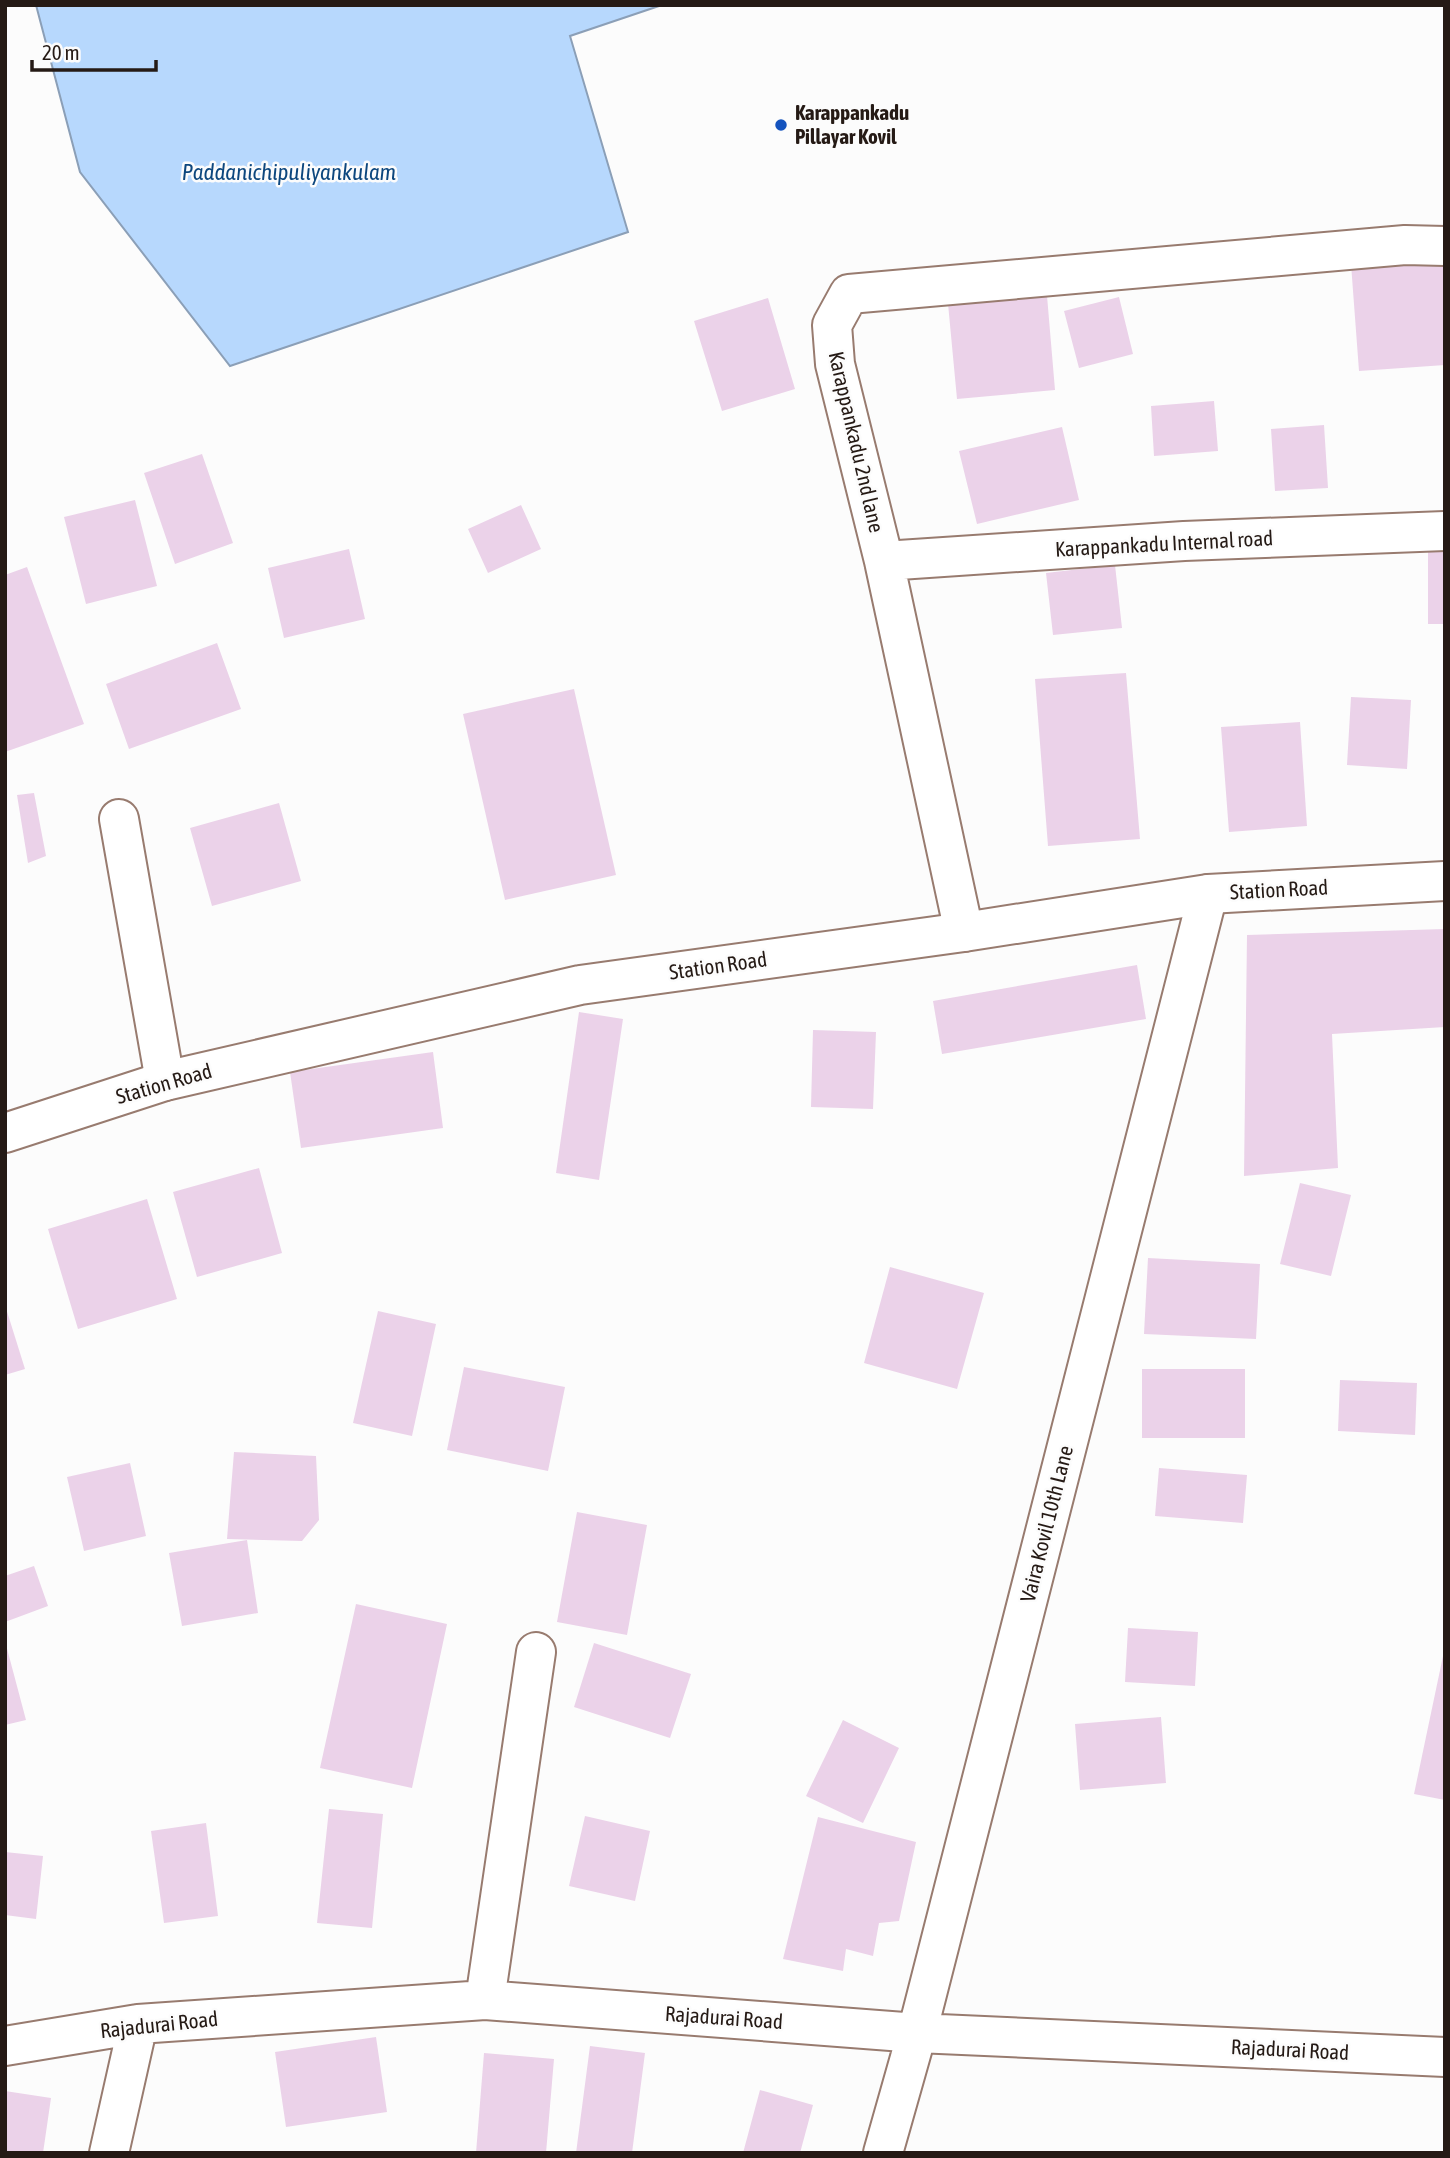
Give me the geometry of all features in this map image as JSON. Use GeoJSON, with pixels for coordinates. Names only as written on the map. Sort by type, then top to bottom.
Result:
{"type":"FeatureCollection","features":[{"type":"Feature","properties":{"kind":"street","name":"Karappankadu 2nd lane"},"geometry":{"type":"LineString","coordinates":[[964,932],[884,561],[835,364],[832,325],[849,293],[1405,246],[1445,246]]}},
{"type":"Feature","properties":{"kind":"street","name":"Karappankadu Internal road"},"geometry":{"type":"LineString","coordinates":[[884,561],[1184,541],[1445,531]]}},
{"type":"Feature","properties":{"kind":"street"},"geometry":{"type":"LineString","coordinates":[[119,820],[165,1081]]}},
{"type":"Feature","properties":{"kind":"street","name":"Station Road"},"geometry":{"type":"LineString","coordinates":[[5,1133],[165,1081],[580,985],[964,932],[1208,894],[1445,881]]}},
{"type":"Feature","properties":{"kind":"street","name":"Vaira Kovil 10th Lane"},"geometry":{"type":"LineString","coordinates":[[883,2153],[917,2033],[1208,894]]}},
{"type":"Feature","properties":{"kind":"street"},"geometry":{"type":"LineString","coordinates":[[485,2000],[536,1652]]}},
{"type":"Feature","properties":{"kind":"street","name":"Rajadurai Road"},"geometry":{"type":"LineString","coordinates":[[5,2046],[138,2024],[485,2000],[917,2033],[1445,2057]]}},
{"type":"Feature","properties":{"kind":"street"},"geometry":{"type":"LineString","coordinates":[[109,2153],[138,2024]]}},
{"type":"Feature","properties":{"kind":"water","name":"Paddanichipuliyankulam"},"geometry":{"type":"Polygon","coordinates":[[[36,5],[662,5],[570,36],[628,232],[230,366],[80,172],[36,5]]]}},
{"type":"Feature","properties":{"kind":"building"},"geometry":{"type":"Polygon","coordinates":[[[1445,258],[1445,365],[1359,371],[1351,264],[1445,258]]]}},
{"type":"Feature","properties":{"kind":"building"},"geometry":{"type":"Polygon","coordinates":[[[1046,284],[1055,390],[957,399],[947,293],[1046,284]]]}},
{"type":"Feature","properties":{"kind":"building"},"geometry":{"type":"Polygon","coordinates":[[[1119,297],[1133,354],[1079,368],[1064,311],[1119,297]]]}},
{"type":"Feature","properties":{"kind":"building"},"geometry":{"type":"Polygon","coordinates":[[[768,298],[795,389],[722,411],[694,321],[768,298]]]}},
{"type":"Feature","properties":{"kind":"building"},"geometry":{"type":"Polygon","coordinates":[[[1214,401],[1218,451],[1154,456],[1151,406],[1214,401]]]}},
{"type":"Feature","properties":{"kind":"building"},"geometry":{"type":"Polygon","coordinates":[[[1324,425],[1328,488],[1275,491],[1271,429],[1324,425]]]}},
{"type":"Feature","properties":{"kind":"building"},"geometry":{"type":"Polygon","coordinates":[[[1062,427],[1079,500],[977,524],[959,451],[1062,427]]]}},
{"type":"Feature","properties":{"kind":"building"},"geometry":{"type":"Polygon","coordinates":[[[202,454],[233,543],[175,564],[144,473],[202,454]]]}},
{"type":"Feature","properties":{"kind":"building"},"geometry":{"type":"Polygon","coordinates":[[[135,500],[157,586],[86,604],[64,517],[135,500]]]}},
{"type":"Feature","properties":{"kind":"building"},"geometry":{"type":"Polygon","coordinates":[[[521,505],[541,549],[488,573],[468,529],[521,505]]]}},
{"type":"Feature","properties":{"kind":"building"},"geometry":{"type":"Polygon","coordinates":[[[1428,547],[1445,547],[1445,624],[1428,624],[1428,547]]]}},
{"type":"Feature","properties":{"kind":"building"},"geometry":{"type":"Polygon","coordinates":[[[349,549],[365,619],[284,638],[268,568],[349,549]]]}},
{"type":"Feature","properties":{"kind":"building"},"geometry":{"type":"Polygon","coordinates":[[[1115,565],[1122,628],[1053,635],[1046,573],[1115,565]]]}},
{"type":"Feature","properties":{"kind":"building"},"geometry":{"type":"Polygon","coordinates":[[[27,567],[84,724],[5,752],[5,575],[27,567]]]}},
{"type":"Feature","properties":{"kind":"building"},"geometry":{"type":"Polygon","coordinates":[[[217,643],[241,709],[129,749],[106,684],[217,643]]]}},
{"type":"Feature","properties":{"kind":"building"},"geometry":{"type":"Polygon","coordinates":[[[1126,673],[1140,839],[1048,846],[1035,679],[1126,673]]]}},
{"type":"Feature","properties":{"kind":"building"},"geometry":{"type":"Polygon","coordinates":[[[574,689],[616,875],[505,900],[463,714],[574,689]]]}},
{"type":"Feature","properties":{"kind":"building"},"geometry":{"type":"Polygon","coordinates":[[[1351,697],[1411,700],[1407,769],[1347,765],[1351,697]]]}},
{"type":"Feature","properties":{"kind":"building"},"geometry":{"type":"Polygon","coordinates":[[[1300,722],[1307,826],[1229,832],[1221,727],[1300,722]]]}},
{"type":"Feature","properties":{"kind":"building"},"geometry":{"type":"Polygon","coordinates":[[[34,793],[46,856],[28,863],[17,795],[34,793]]]}},
{"type":"Feature","properties":{"kind":"building"},"geometry":{"type":"Polygon","coordinates":[[[279,803],[301,881],[212,906],[190,828],[279,803]]]}},
{"type":"Feature","properties":{"kind":"building"},"geometry":{"type":"Polygon","coordinates":[[[1445,929],[1445,1027],[1332,1034],[1338,1168],[1244,1176],[1247,935],[1445,929]]]}},
{"type":"Feature","properties":{"kind":"building"},"geometry":{"type":"Polygon","coordinates":[[[1137,965],[1146,1019],[942,1054],[933,1001],[1137,965]]]}},
{"type":"Feature","properties":{"kind":"building"},"geometry":{"type":"Polygon","coordinates":[[[579,1012],[623,1019],[599,1180],[556,1173],[579,1012]]]}},
{"type":"Feature","properties":{"kind":"building"},"geometry":{"type":"Polygon","coordinates":[[[813,1030],[876,1032],[873,1109],[811,1107],[813,1030]]]}},
{"type":"Feature","properties":{"kind":"building"},"geometry":{"type":"Polygon","coordinates":[[[433,1052],[443,1128],[301,1148],[290,1072],[433,1052]]]}},
{"type":"Feature","properties":{"kind":"building"},"geometry":{"type":"Polygon","coordinates":[[[259,1168],[282,1253],[197,1277],[173,1192],[259,1168]]]}},
{"type":"Feature","properties":{"kind":"building"},"geometry":{"type":"Polygon","coordinates":[[[1300,1183],[1351,1195],[1331,1276],[1280,1264],[1300,1183]]]}},
{"type":"Feature","properties":{"kind":"building"},"geometry":{"type":"Polygon","coordinates":[[[147,1199],[177,1299],[78,1329],[48,1229],[147,1199]]]}},
{"type":"Feature","properties":{"kind":"building"},"geometry":{"type":"Polygon","coordinates":[[[1148,1258],[1260,1264],[1256,1339],[1144,1334],[1148,1258]]]}},
{"type":"Feature","properties":{"kind":"building"},"geometry":{"type":"Polygon","coordinates":[[[890,1267],[984,1293],[957,1389],[864,1363],[890,1267]]]}},
{"type":"Feature","properties":{"kind":"building"},"geometry":{"type":"Polygon","coordinates":[[[5,1305],[25,1369],[5,1375],[5,1305]]]}},
{"type":"Feature","properties":{"kind":"building"},"geometry":{"type":"Polygon","coordinates":[[[378,1311],[436,1324],[412,1436],[353,1423],[378,1311]]]}},
{"type":"Feature","properties":{"kind":"building"},"geometry":{"type":"Polygon","coordinates":[[[464,1367],[565,1387],[548,1471],[447,1450],[464,1367]]]}},
{"type":"Feature","properties":{"kind":"building"},"geometry":{"type":"Polygon","coordinates":[[[1142,1369],[1245,1369],[1245,1438],[1142,1438],[1142,1369]]]}},
{"type":"Feature","properties":{"kind":"building"},"geometry":{"type":"Polygon","coordinates":[[[1340,1380],[1417,1383],[1415,1435],[1338,1431],[1340,1380]]]}},
{"type":"Feature","properties":{"kind":"building"},"geometry":{"type":"Polygon","coordinates":[[[234,1452],[316,1456],[319,1520],[302,1541],[227,1539],[234,1452]]]}},
{"type":"Feature","properties":{"kind":"building"},"geometry":{"type":"Polygon","coordinates":[[[130,1463],[146,1536],[84,1551],[67,1477],[130,1463]]]}},
{"type":"Feature","properties":{"kind":"building"},"geometry":{"type":"Polygon","coordinates":[[[1159,1468],[1247,1475],[1243,1523],[1155,1516],[1159,1468]]]}},
{"type":"Feature","properties":{"kind":"building"},"geometry":{"type":"Polygon","coordinates":[[[577,1512],[647,1525],[627,1635],[557,1622],[577,1512]]]}},
{"type":"Feature","properties":{"kind":"building"},"geometry":{"type":"Polygon","coordinates":[[[247,1540],[258,1613],[182,1626],[169,1553],[247,1540]]]}},
{"type":"Feature","properties":{"kind":"building"},"geometry":{"type":"Polygon","coordinates":[[[34,1566],[48,1606],[5,1622],[5,1576],[34,1566]]]}},
{"type":"Feature","properties":{"kind":"building"},"geometry":{"type":"Polygon","coordinates":[[[356,1604],[447,1624],[412,1788],[320,1768],[356,1604]]]}},
{"type":"Feature","properties":{"kind":"building"},"geometry":{"type":"Polygon","coordinates":[[[1128,1628],[1198,1632],[1195,1686],[1125,1682],[1128,1628]]]}},
{"type":"Feature","properties":{"kind":"building"},"geometry":{"type":"Polygon","coordinates":[[[5,1641],[26,1720],[5,1725],[5,1641]]]}},
{"type":"Feature","properties":{"kind":"building"},"geometry":{"type":"Polygon","coordinates":[[[594,1643],[691,1674],[670,1738],[574,1707],[594,1643]]]}},
{"type":"Feature","properties":{"kind":"building"},"geometry":{"type":"Polygon","coordinates":[[[1445,1656],[1445,1800],[1414,1794],[1445,1656]]]}},
{"type":"Feature","properties":{"kind":"building"},"geometry":{"type":"Polygon","coordinates":[[[1161,1717],[1166,1783],[1080,1790],[1075,1724],[1161,1717]]]}},
{"type":"Feature","properties":{"kind":"building"},"geometry":{"type":"Polygon","coordinates":[[[843,1720],[899,1748],[863,1823],[806,1796],[843,1720]]]}},
{"type":"Feature","properties":{"kind":"building"},"geometry":{"type":"Polygon","coordinates":[[[329,1809],[383,1814],[372,1928],[317,1923],[329,1809]]]}},
{"type":"Feature","properties":{"kind":"building"},"geometry":{"type":"Polygon","coordinates":[[[585,1816],[650,1831],[635,1901],[569,1886],[585,1816]]]}},
{"type":"Feature","properties":{"kind":"building"},"geometry":{"type":"Polygon","coordinates":[[[818,1817],[916,1842],[899,1921],[879,1923],[873,1956],[846,1949],[843,1971],[783,1959],[818,1817]]]}},
{"type":"Feature","properties":{"kind":"building"},"geometry":{"type":"Polygon","coordinates":[[[206,1823],[218,1916],[164,1923],[151,1831],[206,1823]]]}},
{"type":"Feature","properties":{"kind":"building"},"geometry":{"type":"Polygon","coordinates":[[[5,1852],[43,1856],[36,1919],[5,1915],[5,1852]]]}},
{"type":"Feature","properties":{"kind":"building"},"geometry":{"type":"Polygon","coordinates":[[[376,2037],[387,2112],[286,2127],[275,2052],[376,2037]]]}},
{"type":"Feature","properties":{"kind":"building"},"geometry":{"type":"Polygon","coordinates":[[[590,2046],[645,2053],[632,2153],[576,2153],[590,2046]]]}},
{"type":"Feature","properties":{"kind":"building"},"geometry":{"type":"Polygon","coordinates":[[[484,2053],[554,2059],[546,2153],[476,2153],[484,2053]]]}},
{"type":"Feature","properties":{"kind":"building"},"geometry":{"type":"Polygon","coordinates":[[[760,2090],[813,2105],[800,2153],[743,2153],[760,2090]]]}},
{"type":"Feature","properties":{"kind":"building"},"geometry":{"type":"Polygon","coordinates":[[[5,2091],[51,2098],[43,2153],[5,2153],[5,2091]]]}},
{"type":"Feature","properties":{"kind":"place","name":"Karappankadu Pillayar Kovil"},"geometry":{"type":"Point","coordinates":[781,125]}}]}
